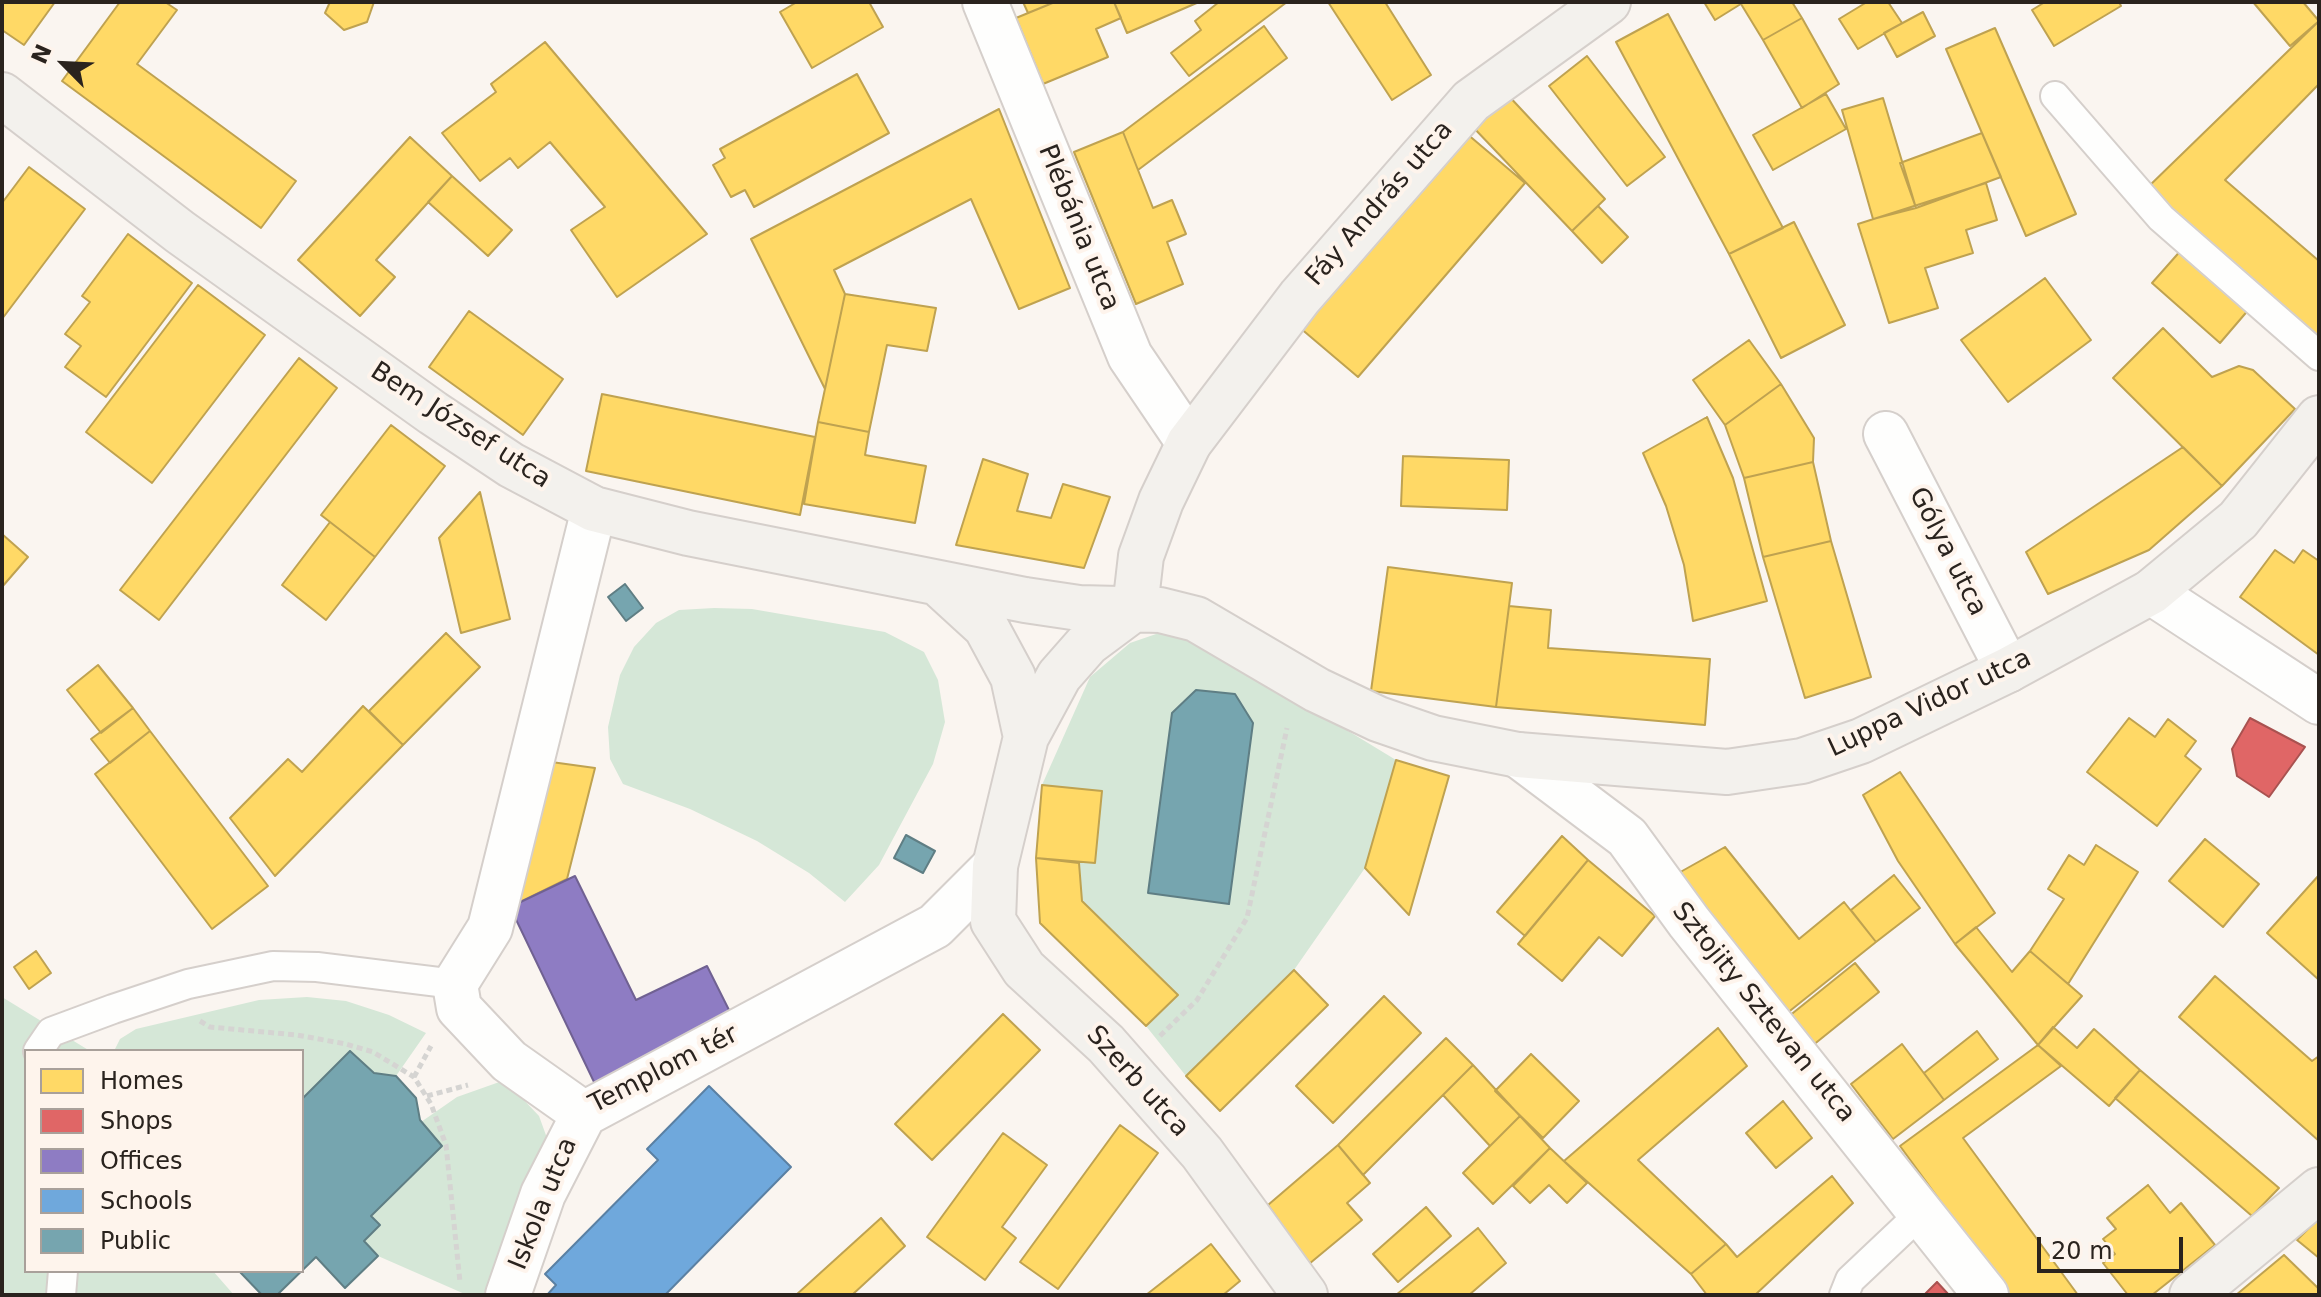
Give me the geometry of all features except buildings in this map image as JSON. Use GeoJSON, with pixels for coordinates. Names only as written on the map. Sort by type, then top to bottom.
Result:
{"type":"FeatureCollection","features":[{"type":"Feature","properties":{"kind":"street","name":"Plébánia utca"},"geometry":{"type":"LineString","coordinates":[[985,2],[1130,356],[1189,443]]}},
{"type":"Feature","properties":{"kind":"street","name":"Fáy András utca"},"geometry":{"type":"LineString","coordinates":[[1135,608],[1141,556],[1161,501],[1189,443],[1300,297],[1471,101],[1608,2]]}},
{"type":"Feature","properties":{"kind":"street","name":"Bem József utca"},"geometry":{"type":"LineString","coordinates":[[2,95],[180,232],[433,413],[511,465],[594,509],[688,533],[939,584],[1079,608],[1135,608],[1196,619]]}},
{"type":"Feature","properties":{"kind":"street","name":"Luppa Vidor utca"},"geometry":{"type":"LineString","coordinates":[[1196,619],[1303,682],[1378,719],[1433,738],[1518,755],[1727,772],[1802,761],[1861,741],[2008,670],[2151,592],[2238,520],[2319,418]]}},
{"type":"Feature","properties":{"kind":"street","name":"Gólya utca"},"geometry":{"type":"LineString","coordinates":[[1886,434],[2008,670]]}},
{"type":"Feature","properties":{"kind":"street"},"geometry":{"type":"LineString","coordinates":[[455,984],[490,928],[594,509]]}},
{"type":"Feature","properties":{"kind":"street"},"geometry":{"type":"LineString","coordinates":[[939,584],[986,627],[1013,677],[1026,737]]}},
{"type":"Feature","properties":{"kind":"street"},"geometry":{"type":"LineString","coordinates":[[2151,592],[2319,702]]}},
{"type":"Feature","properties":{"kind":"street"},"geometry":{"type":"LineString","coordinates":[[1026,737],[1059,676],[1088,643],[1135,608]]}},
{"type":"Feature","properties":{"kind":"street","name":"Szerb utca"},"geometry":{"type":"LineString","coordinates":[[1026,737],[995,866],[993,921],[1024,969],[1106,1044],[1202,1153],[1305,1295]]}},
{"type":"Feature","properties":{"kind":"street","name":"Sztojity Sztevan utca"},"geometry":{"type":"LineString","coordinates":[[1518,755],[1627,837],[1689,922],[1986,1295]]}},
{"type":"Feature","properties":{"kind":"street","name":"Templom tér"},"geometry":{"type":"LineString","coordinates":[[455,984],[459,1008],[509,1061],[584,1114],[935,926],[995,866]]}},
{"type":"Feature","properties":{"kind":"street","name":"Iskola utca"},"geometry":{"type":"LineString","coordinates":[[508,1295],[543,1194],[584,1114]]}},
{"type":"Feature","properties":{"kind":"street"},"geometry":{"type":"LineString","coordinates":[[2192,1295],[2319,1190]]}},
{"type":"Feature","properties":{"kind":"lane"},"geometry":{"type":"LineString","coordinates":[[2055,96],[2161,218],[2319,356]]}},
{"type":"Feature","properties":{"kind":"lane"},"geometry":{"type":"LineString","coordinates":[[39,1049],[51,1032],[188,984],[273,966],[317,967],[455,984]]}},
{"type":"Feature","properties":{"kind":"lane"},"geometry":{"type":"LineString","coordinates":[[1844,1295],[1850,1280],[1922,1212]]}},
{"type":"Feature","properties":{"kind":"lane"},"geometry":{"type":"LineString","coordinates":[[61,1295],[63,1273]]}},
{"type":"Feature","properties":{"kind":"path"},"geometry":{"type":"LineString","coordinates":[[1128,1069],[1197,1000],[1247,918],[1294,698],[1303,682]]}},
{"type":"Feature","properties":{"kind":"path"},"geometry":{"type":"LineString","coordinates":[[188,984],[198,1020],[210,1027],[297,1035],[346,1044],[373,1052],[414,1077],[427,1096],[446,1145],[461,1295]]}},
{"type":"Feature","properties":{"kind":"path"},"geometry":{"type":"LineString","coordinates":[[414,1077],[429,1050]]}},
{"type":"Feature","properties":{"kind":"path"},"geometry":{"type":"LineString","coordinates":[[427,1096],[470,1085]]}},
{"type":"Feature","properties":{"kind":"green space"},"geometry":{"type":"Polygon","coordinates":[[[752,609],[885,632],[924,652],[938,680],[945,722],[933,764],[879,865],[845,902],[809,873],[757,841],[690,809],[623,784],[610,759],[608,727],[620,675],[634,647],[656,623],[679,610],[752,609]]]}},
{"type":"Feature","properties":{"kind":"green space"},"geometry":{"type":"Polygon","coordinates":[[[1159,633],[1185,640],[1238,664],[1396,760],[1365,868],[1294,970],[1186,1076],[1146,1026],[1178,995],[1082,901],[1079,863],[1095,863],[1102,791],[1042,785],[1090,677],[1130,643],[1159,633]]]}},
{"type":"Feature","properties":{"kind":"green space"},"geometry":{"type":"Polygon","coordinates":[[[2,997],[87,1049],[24,1049],[24,1273],[215,1273],[234,1295],[2,1295],[2,997]]]}},
{"type":"Feature","properties":{"kind":"green space"},"geometry":{"type":"Polygon","coordinates":[[[307,997],[346,1001],[389,1015],[426,1033],[396,1076],[374,1073],[349,1052],[304,1097],[304,1049],[115,1049],[120,1039],[136,1029],[259,1000],[307,997]]]}},
{"type":"Feature","properties":{"kind":"green space"},"geometry":{"type":"Polygon","coordinates":[[[505,1080],[539,1116],[547,1138],[491,1295],[467,1295],[378,1256],[364,1241],[380,1226],[371,1216],[421,1122],[457,1097],[505,1080]]]}}]}
